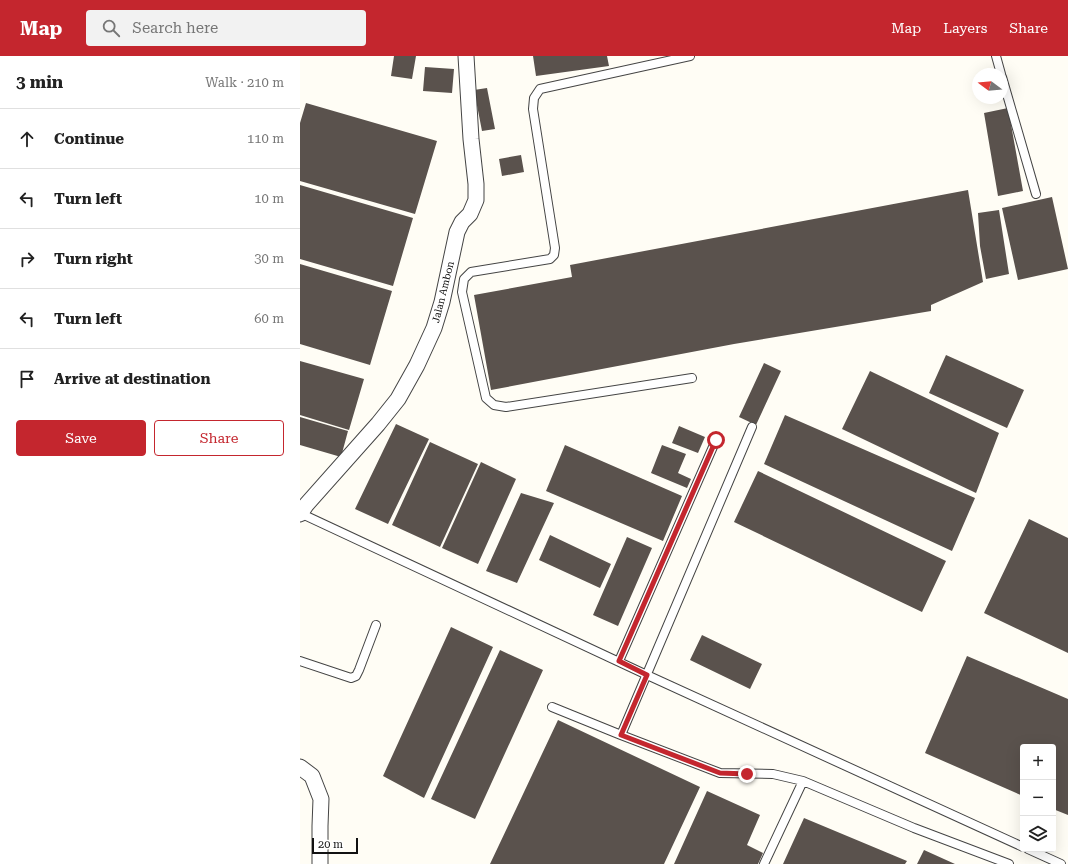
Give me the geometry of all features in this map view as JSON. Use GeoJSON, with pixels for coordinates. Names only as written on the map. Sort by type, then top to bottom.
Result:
{"type":"FeatureCollection","features":[{"type":"Feature","properties":{"kind":"street","name":"Jalan Ambon"},"geometry":{"type":"LineString","coordinates":[[300,513],[398,399],[417,365],[434,328],[442,302],[457,232],[462,222],[470,214],[476,200],[466,56]]}},
{"type":"Feature","properties":{"kind":"street"},"geometry":{"type":"LineString","coordinates":[[300,767],[312,776],[321,799],[320,864]]}},
{"type":"Feature","properties":{"kind":"lane"},"geometry":{"type":"LineString","coordinates":[[690,56],[540,89],[534,98],[532,108],[555,248],[554,255],[550,259],[471,272],[464,279],[462,292],[486,398],[494,405],[506,407],[692,378]]}},
{"type":"Feature","properties":{"kind":"lane"},"geometry":{"type":"LineString","coordinates":[[996,56],[999,68]]}},
{"type":"Feature","properties":{"kind":"lane"},"geometry":{"type":"LineString","coordinates":[[1008,98],[1036,194]]}},
{"type":"Feature","properties":{"kind":"lane"},"geometry":{"type":"LineString","coordinates":[[621,735],[752,427]]}},
{"type":"Feature","properties":{"kind":"lane"},"geometry":{"type":"LineString","coordinates":[[619,661],[716,440]]}},
{"type":"Feature","properties":{"kind":"lane"},"geometry":{"type":"LineString","coordinates":[[300,513],[647,675],[1020,846]]}},
{"type":"Feature","properties":{"kind":"lane"},"geometry":{"type":"LineString","coordinates":[[300,661],[351,678],[356,676],[376,625]]}},
{"type":"Feature","properties":{"kind":"lane"},"geometry":{"type":"LineString","coordinates":[[552,707],[720,773],[773,774],[803,781],[914,828],[1009,864]]}},
{"type":"Feature","properties":{"kind":"lane"},"geometry":{"type":"LineString","coordinates":[[764,864],[803,781]]}},
{"type":"Feature","properties":{"kind":"lane"},"geometry":{"type":"LineString","coordinates":[[1035,852],[1061,864]]}},
{"type":"Feature","properties":{"kind":"building"},"geometry":{"type":"Polygon","coordinates":[[[394,56],[416,56],[412,79],[391,76],[394,56]]]}},
{"type":"Feature","properties":{"kind":"building"},"geometry":{"type":"Polygon","coordinates":[[[533,56],[607,56],[609,66],[536,76],[533,56]]]}},
{"type":"Feature","properties":{"kind":"building"},"geometry":{"type":"Polygon","coordinates":[[[425,67],[454,69],[452,93],[423,91],[425,67]]]}},
{"type":"Feature","properties":{"kind":"building"},"geometry":{"type":"Polygon","coordinates":[[[487,88],[495,129],[482,131],[474,90],[487,88]]]}},
{"type":"Feature","properties":{"kind":"building"},"geometry":{"type":"Polygon","coordinates":[[[306,103],[437,141],[415,214],[300,181],[300,123],[306,103]]]}},
{"type":"Feature","properties":{"kind":"building"},"geometry":{"type":"Polygon","coordinates":[[[1008,108],[1023,191],[998,196],[984,113],[1008,108]]]}},
{"type":"Feature","properties":{"kind":"building"},"geometry":{"type":"Polygon","coordinates":[[[521,155],[524,172],[502,176],[499,159],[521,155]]]}},
{"type":"Feature","properties":{"kind":"building"},"geometry":{"type":"Polygon","coordinates":[[[300,185],[413,218],[393,286],[300,259],[300,185]]]}},
{"type":"Feature","properties":{"kind":"building"},"geometry":{"type":"Polygon","coordinates":[[[968,190],[983,282],[931,305],[931,311],[734,344],[491,390],[474,295],[572,277],[570,265],[968,190]]]}},
{"type":"Feature","properties":{"kind":"building"},"geometry":{"type":"Polygon","coordinates":[[[1052,197],[1068,269],[1018,280],[1002,208],[1052,197]]]}},
{"type":"Feature","properties":{"kind":"building"},"geometry":{"type":"Polygon","coordinates":[[[999,210],[1009,274],[986,279],[980,246],[978,213],[999,210]]]}},
{"type":"Feature","properties":{"kind":"building"},"geometry":{"type":"Polygon","coordinates":[[[300,264],[392,291],[370,365],[300,344],[300,264]]]}},
{"type":"Feature","properties":{"kind":"building"},"geometry":{"type":"Polygon","coordinates":[[[946,355],[1024,390],[1007,428],[929,393],[946,355]]]}},
{"type":"Feature","properties":{"kind":"building"},"geometry":{"type":"Polygon","coordinates":[[[300,361],[364,379],[349,430],[300,415],[300,361]]]}},
{"type":"Feature","properties":{"kind":"building"},"geometry":{"type":"Polygon","coordinates":[[[764,363],[781,371],[756,425],[739,417],[764,363]]]}},
{"type":"Feature","properties":{"kind":"building"},"geometry":{"type":"Polygon","coordinates":[[[870,371],[999,433],[976,493],[842,429],[870,371]]]}},
{"type":"Feature","properties":{"kind":"building"},"geometry":{"type":"Polygon","coordinates":[[[785,415],[975,498],[952,551],[764,464],[785,415]]]}},
{"type":"Feature","properties":{"kind":"building"},"geometry":{"type":"Polygon","coordinates":[[[300,417],[348,431],[341,457],[300,445],[300,417]]]}},
{"type":"Feature","properties":{"kind":"building"},"geometry":{"type":"Polygon","coordinates":[[[396,424],[429,439],[388,524],[355,509],[396,424]]]}},
{"type":"Feature","properties":{"kind":"building"},"geometry":{"type":"Polygon","coordinates":[[[679,426],[705,437],[698,453],[672,443],[679,426]]]}},
{"type":"Feature","properties":{"kind":"building"},"geometry":{"type":"Polygon","coordinates":[[[430,442],[478,464],[440,547],[392,525],[430,442]]]}},
{"type":"Feature","properties":{"kind":"building"},"geometry":{"type":"Polygon","coordinates":[[[565,445],[682,496],[663,541],[546,491],[565,445]]]}},
{"type":"Feature","properties":{"kind":"building"},"geometry":{"type":"Polygon","coordinates":[[[662,445],[686,454],[678,473],[691,479],[687,488],[651,473],[662,445]]]}},
{"type":"Feature","properties":{"kind":"building"},"geometry":{"type":"Polygon","coordinates":[[[481,462],[516,479],[478,564],[442,548],[481,462]]]}},
{"type":"Feature","properties":{"kind":"building"},"geometry":{"type":"Polygon","coordinates":[[[758,471],[946,561],[922,612],[734,522],[758,471]]]}},
{"type":"Feature","properties":{"kind":"building"},"geometry":{"type":"Polygon","coordinates":[[[521,493],[554,503],[517,583],[486,571],[521,493]]]}},
{"type":"Feature","properties":{"kind":"building"},"geometry":{"type":"Polygon","coordinates":[[[1029,519],[1068,538],[1068,653],[984,613],[1029,519]]]}},
{"type":"Feature","properties":{"kind":"building"},"geometry":{"type":"Polygon","coordinates":[[[550,535],[611,564],[600,588],[539,560],[550,535]]]}},
{"type":"Feature","properties":{"kind":"building"},"geometry":{"type":"Polygon","coordinates":[[[627,537],[652,548],[618,626],[593,615],[627,537]]]}},
{"type":"Feature","properties":{"kind":"building"},"geometry":{"type":"Polygon","coordinates":[[[451,627],[493,647],[424,798],[383,776],[451,627]]]}},
{"type":"Feature","properties":{"kind":"building"},"geometry":{"type":"Polygon","coordinates":[[[702,635],[762,664],[750,689],[690,660],[702,635]]]}},
{"type":"Feature","properties":{"kind":"building"},"geometry":{"type":"Polygon","coordinates":[[[500,650],[543,670],[475,819],[431,799],[500,650]]]}},
{"type":"Feature","properties":{"kind":"building"},"geometry":{"type":"Polygon","coordinates":[[[967,656],[1068,699],[1068,815],[1056,810],[1056,744],[1020,744],[1020,795],[925,753],[967,656]]]}},
{"type":"Feature","properties":{"kind":"building"},"geometry":{"type":"Polygon","coordinates":[[[558,720],[700,787],[664,864],[490,864],[558,720]]]}},
{"type":"Feature","properties":{"kind":"building"},"geometry":{"type":"Polygon","coordinates":[[[707,791],[760,815],[747,845],[763,853],[758,864],[674,864],[707,791]]]}},
{"type":"Feature","properties":{"kind":"building"},"geometry":{"type":"Polygon","coordinates":[[[804,818],[907,861],[905,864],[783,864],[804,818]]]}},
{"type":"Feature","properties":{"kind":"building"},"geometry":{"type":"Polygon","coordinates":[[[924,850],[955,864],[917,864],[924,850]]]}},
{"type":"Feature","properties":{"kind":"route"},"geometry":{"type":"LineString","coordinates":[[716,440],[619,661],[647,675],[621,735],[720,773],[747,774]]}}]}
